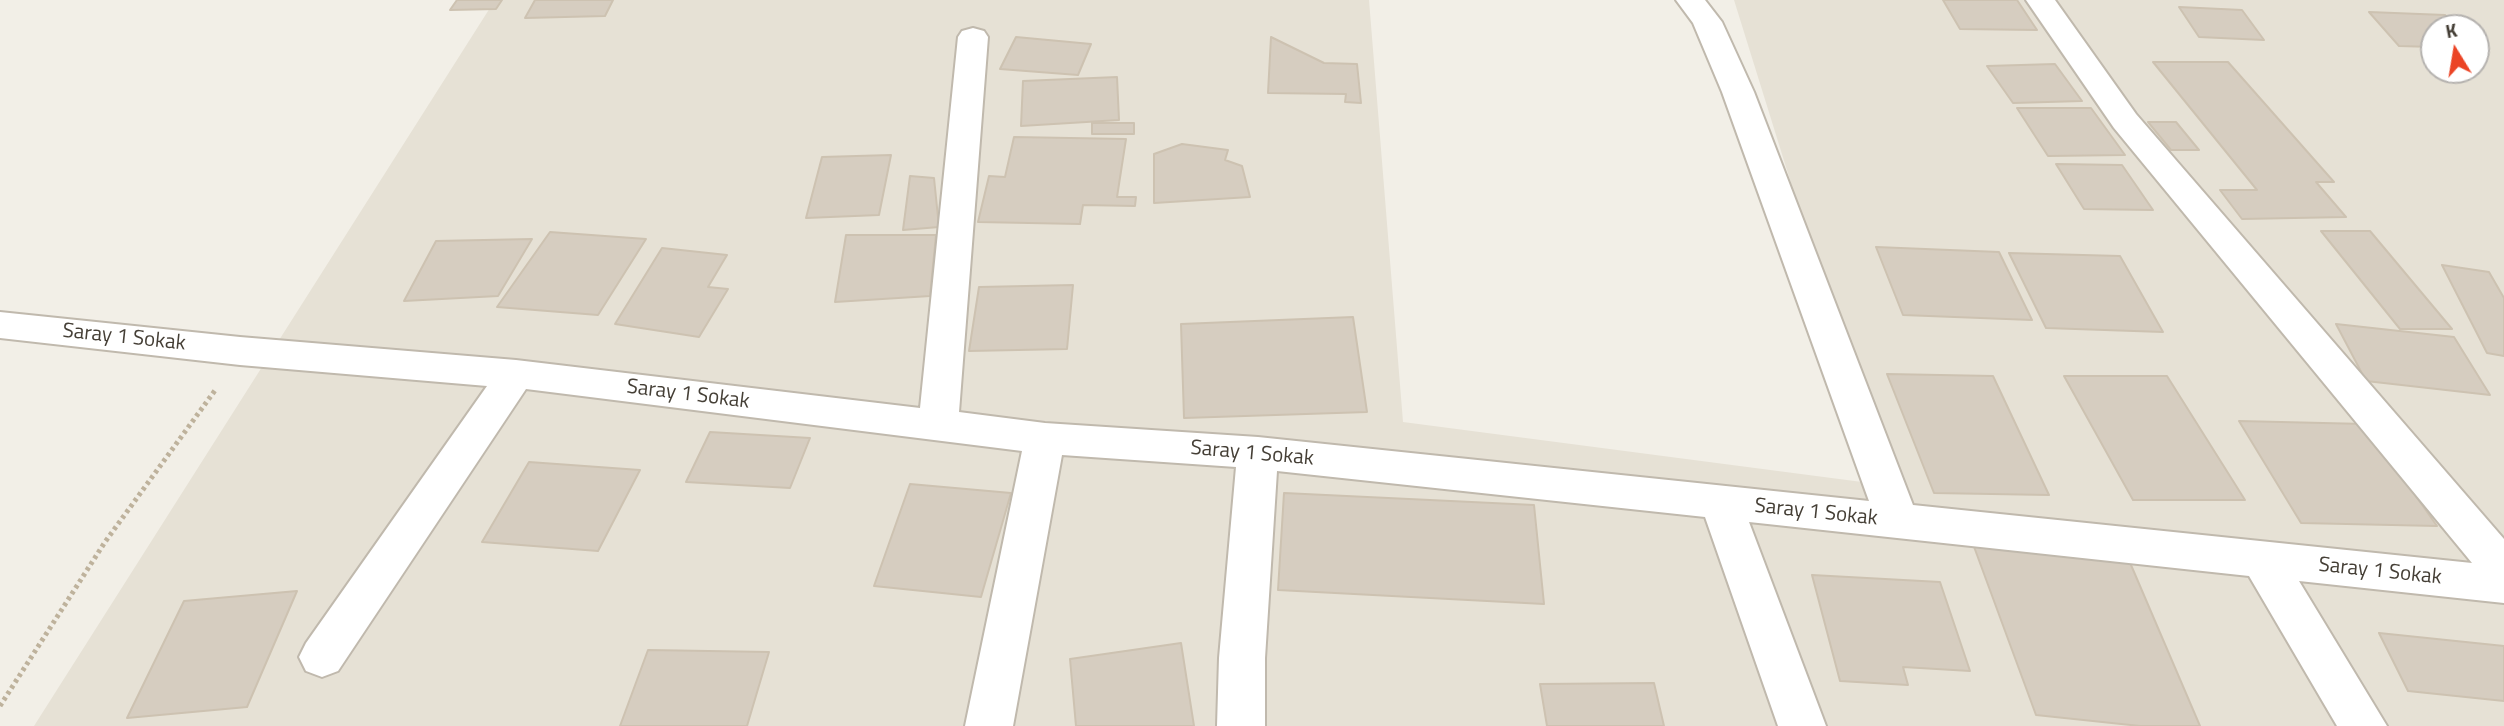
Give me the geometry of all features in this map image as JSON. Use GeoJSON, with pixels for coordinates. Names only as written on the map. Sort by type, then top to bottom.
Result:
{"type":"FeatureCollection","features":[{"type":"Feature","properties":{"kind":"street"},"geometry":{"type":"LineString","coordinates":[[1689,0],[1707,22],[1738,92],[1898,520]]}},
{"type":"Feature","properties":{"kind":"street"},"geometry":{"type":"LineString","coordinates":[[2040,0],[2125,121],[2504,570]]}},
{"type":"Feature","properties":{"kind":"street"},"geometry":{"type":"LineString","coordinates":[[937,426],[973,37]]}},
{"type":"Feature","properties":{"kind":"street","name":"Saray 1 Sokak"},"geometry":{"type":"LineString","coordinates":[[0,325],[240,351],[516,374],[1045,438],[1258,453],[2504,585]]}},
{"type":"Feature","properties":{"kind":"street"},"geometry":{"type":"LineString","coordinates":[[322,657],[516,374]]}},
{"type":"Feature","properties":{"kind":"street"},"geometry":{"type":"LineString","coordinates":[[989,726],[1045,438]]}},
{"type":"Feature","properties":{"kind":"street"},"geometry":{"type":"LineString","coordinates":[[1241,726],[1242,658],[1258,453]]}},
{"type":"Feature","properties":{"kind":"street"},"geometry":{"type":"LineString","coordinates":[[1721,503],[1802,726]]}},
{"type":"Feature","properties":{"kind":"street"},"geometry":{"type":"LineString","coordinates":[[2262,559],[2363,726]]}},
{"type":"Feature","properties":{"kind":"path"},"geometry":{"type":"LineString","coordinates":[[0,706],[105,542],[212,396],[240,351]]}},
{"type":"Feature","properties":{"kind":"shaded area"},"geometry":{"type":"Polygon","coordinates":[[[495,0],[1369,0],[1403,422],[1885,485],[1734,0],[2504,0],[2504,726],[34,726],[495,0]]]}},
{"type":"Feature","properties":{"kind":"building"},"geometry":{"type":"Polygon","coordinates":[[[457,0],[502,0],[496,9],[450,10],[457,0]]]}},
{"type":"Feature","properties":{"kind":"building"},"geometry":{"type":"Polygon","coordinates":[[[535,0],[613,0],[605,16],[525,18],[535,0]]]}},
{"type":"Feature","properties":{"kind":"building"},"geometry":{"type":"Polygon","coordinates":[[[1943,0],[2017,0],[2037,30],[1960,29],[1943,0]]]}},
{"type":"Feature","properties":{"kind":"building"},"geometry":{"type":"Polygon","coordinates":[[[2179,7],[2242,10],[2264,40],[2199,37],[2179,7]]]}},
{"type":"Feature","properties":{"kind":"building"},"geometry":{"type":"Polygon","coordinates":[[[2369,12],[2420,14],[2420,47],[2399,46],[2369,12]]]}},
{"type":"Feature","properties":{"kind":"building"},"geometry":{"type":"Polygon","coordinates":[[[1016,37],[1091,44],[1078,75],[1000,69],[1016,37]]]}},
{"type":"Feature","properties":{"kind":"building"},"geometry":{"type":"Polygon","coordinates":[[[1271,37],[1324,63],[1357,64],[1361,103],[1345,102],[1346,94],[1268,93],[1271,37]]]}},
{"type":"Feature","properties":{"kind":"building"},"geometry":{"type":"Polygon","coordinates":[[[2153,62],[2228,62],[2334,182],[2316,182],[2346,217],[2242,219],[2220,190],[2257,190],[2153,62]]]}},
{"type":"Feature","properties":{"kind":"building"},"geometry":{"type":"Polygon","coordinates":[[[2055,64],[2082,101],[2013,103],[1987,66],[2055,64]]]}},
{"type":"Feature","properties":{"kind":"building"},"geometry":{"type":"Polygon","coordinates":[[[1117,77],[1119,120],[1021,126],[1023,81],[1117,77]]]}},
{"type":"Feature","properties":{"kind":"building"},"geometry":{"type":"Polygon","coordinates":[[[2017,108],[2091,108],[2125,155],[2048,156],[2017,108]]]}},
{"type":"Feature","properties":{"kind":"building"},"geometry":{"type":"Polygon","coordinates":[[[2148,122],[2176,122],[2199,150],[2171,150],[2148,122]]]}},
{"type":"Feature","properties":{"kind":"building"},"geometry":{"type":"Polygon","coordinates":[[[1092,123],[1134,123],[1134,134],[1092,134],[1092,123]]]}},
{"type":"Feature","properties":{"kind":"building"},"geometry":{"type":"Polygon","coordinates":[[[1014,137],[1126,139],[1117,197],[1136,197],[1135,206],[1083,205],[1080,224],[978,222],[989,176],[1005,177],[1014,137]]]}},
{"type":"Feature","properties":{"kind":"building"},"geometry":{"type":"Polygon","coordinates":[[[1182,144],[1228,150],[1225,160],[1242,166],[1250,197],[1154,203],[1154,154],[1182,144]]]}},
{"type":"Feature","properties":{"kind":"building"},"geometry":{"type":"Polygon","coordinates":[[[891,155],[879,215],[806,218],[822,157],[891,155]]]}},
{"type":"Feature","properties":{"kind":"building"},"geometry":{"type":"Polygon","coordinates":[[[2056,164],[2122,165],[2153,210],[2084,209],[2056,164]]]}},
{"type":"Feature","properties":{"kind":"building"},"geometry":{"type":"Polygon","coordinates":[[[910,176],[934,178],[939,227],[903,230],[910,176]]]}},
{"type":"Feature","properties":{"kind":"building"},"geometry":{"type":"Polygon","coordinates":[[[2321,231],[2370,231],[2452,329],[2400,329],[2321,231]]]}},
{"type":"Feature","properties":{"kind":"building"},"geometry":{"type":"Polygon","coordinates":[[[550,232],[646,239],[598,315],[497,307],[550,232]]]}},
{"type":"Feature","properties":{"kind":"building"},"geometry":{"type":"Polygon","coordinates":[[[846,235],[936,235],[930,296],[835,302],[846,235]]]}},
{"type":"Feature","properties":{"kind":"building"},"geometry":{"type":"Polygon","coordinates":[[[532,239],[498,296],[404,301],[436,241],[532,239]]]}},
{"type":"Feature","properties":{"kind":"building"},"geometry":{"type":"Polygon","coordinates":[[[1876,247],[1999,252],[2032,320],[1903,315],[1876,247]]]}},
{"type":"Feature","properties":{"kind":"building"},"geometry":{"type":"Polygon","coordinates":[[[662,248],[727,255],[708,287],[728,289],[699,337],[615,324],[662,248]]]}},
{"type":"Feature","properties":{"kind":"building"},"geometry":{"type":"Polygon","coordinates":[[[2009,253],[2120,256],[2163,332],[2046,328],[2009,253]]]}},
{"type":"Feature","properties":{"kind":"building"},"geometry":{"type":"Polygon","coordinates":[[[2442,265],[2489,272],[2504,298],[2504,356],[2487,353],[2442,265]]]}},
{"type":"Feature","properties":{"kind":"building"},"geometry":{"type":"Polygon","coordinates":[[[1073,285],[1067,349],[969,351],[979,287],[1073,285]]]}},
{"type":"Feature","properties":{"kind":"building"},"geometry":{"type":"Polygon","coordinates":[[[1353,317],[1367,412],[1184,418],[1181,324],[1353,317]]]}},
{"type":"Feature","properties":{"kind":"building"},"geometry":{"type":"Polygon","coordinates":[[[2336,324],[2454,337],[2490,395],[2366,381],[2336,324]]]}},
{"type":"Feature","properties":{"kind":"building"},"geometry":{"type":"Polygon","coordinates":[[[1887,374],[1993,376],[2049,495],[1934,493],[1887,374]]]}},
{"type":"Feature","properties":{"kind":"building"},"geometry":{"type":"Polygon","coordinates":[[[2064,376],[2167,376],[2245,500],[2133,500],[2064,376]]]}},
{"type":"Feature","properties":{"kind":"building"},"geometry":{"type":"Polygon","coordinates":[[[2239,421],[2365,424],[2437,526],[2301,523],[2239,421]]]}},
{"type":"Feature","properties":{"kind":"building"},"geometry":{"type":"Polygon","coordinates":[[[710,432],[810,438],[790,488],[686,482],[710,432]]]}},
{"type":"Feature","properties":{"kind":"building"},"geometry":{"type":"Polygon","coordinates":[[[529,462],[640,470],[598,551],[482,542],[529,462]]]}},
{"type":"Feature","properties":{"kind":"building"},"geometry":{"type":"Polygon","coordinates":[[[910,484],[1011,493],[981,597],[874,586],[910,484]]]}},
{"type":"Feature","properties":{"kind":"building"},"geometry":{"type":"Polygon","coordinates":[[[1284,493],[1534,505],[1544,604],[1278,590],[1284,493]]]}},
{"type":"Feature","properties":{"kind":"building"},"geometry":{"type":"Polygon","coordinates":[[[1973,544],[2128,558],[2200,726],[2140,726],[2036,715],[1973,544]]]}},
{"type":"Feature","properties":{"kind":"building"},"geometry":{"type":"Polygon","coordinates":[[[1812,575],[1940,582],[1970,671],[1903,667],[1908,685],[1840,681],[1812,575]]]}},
{"type":"Feature","properties":{"kind":"building"},"geometry":{"type":"Polygon","coordinates":[[[297,591],[247,707],[127,718],[184,601],[297,591]]]}},
{"type":"Feature","properties":{"kind":"building"},"geometry":{"type":"Polygon","coordinates":[[[2379,633],[2504,646],[2504,701],[2408,691],[2379,633]]]}},
{"type":"Feature","properties":{"kind":"building"},"geometry":{"type":"Polygon","coordinates":[[[1181,643],[1194,726],[1076,726],[1070,659],[1181,643]]]}},
{"type":"Feature","properties":{"kind":"building"},"geometry":{"type":"Polygon","coordinates":[[[648,650],[769,652],[747,726],[620,726],[648,650]]]}},
{"type":"Feature","properties":{"kind":"building"},"geometry":{"type":"Polygon","coordinates":[[[1654,683],[1664,726],[1547,726],[1540,684],[1654,683]]]}}]}
